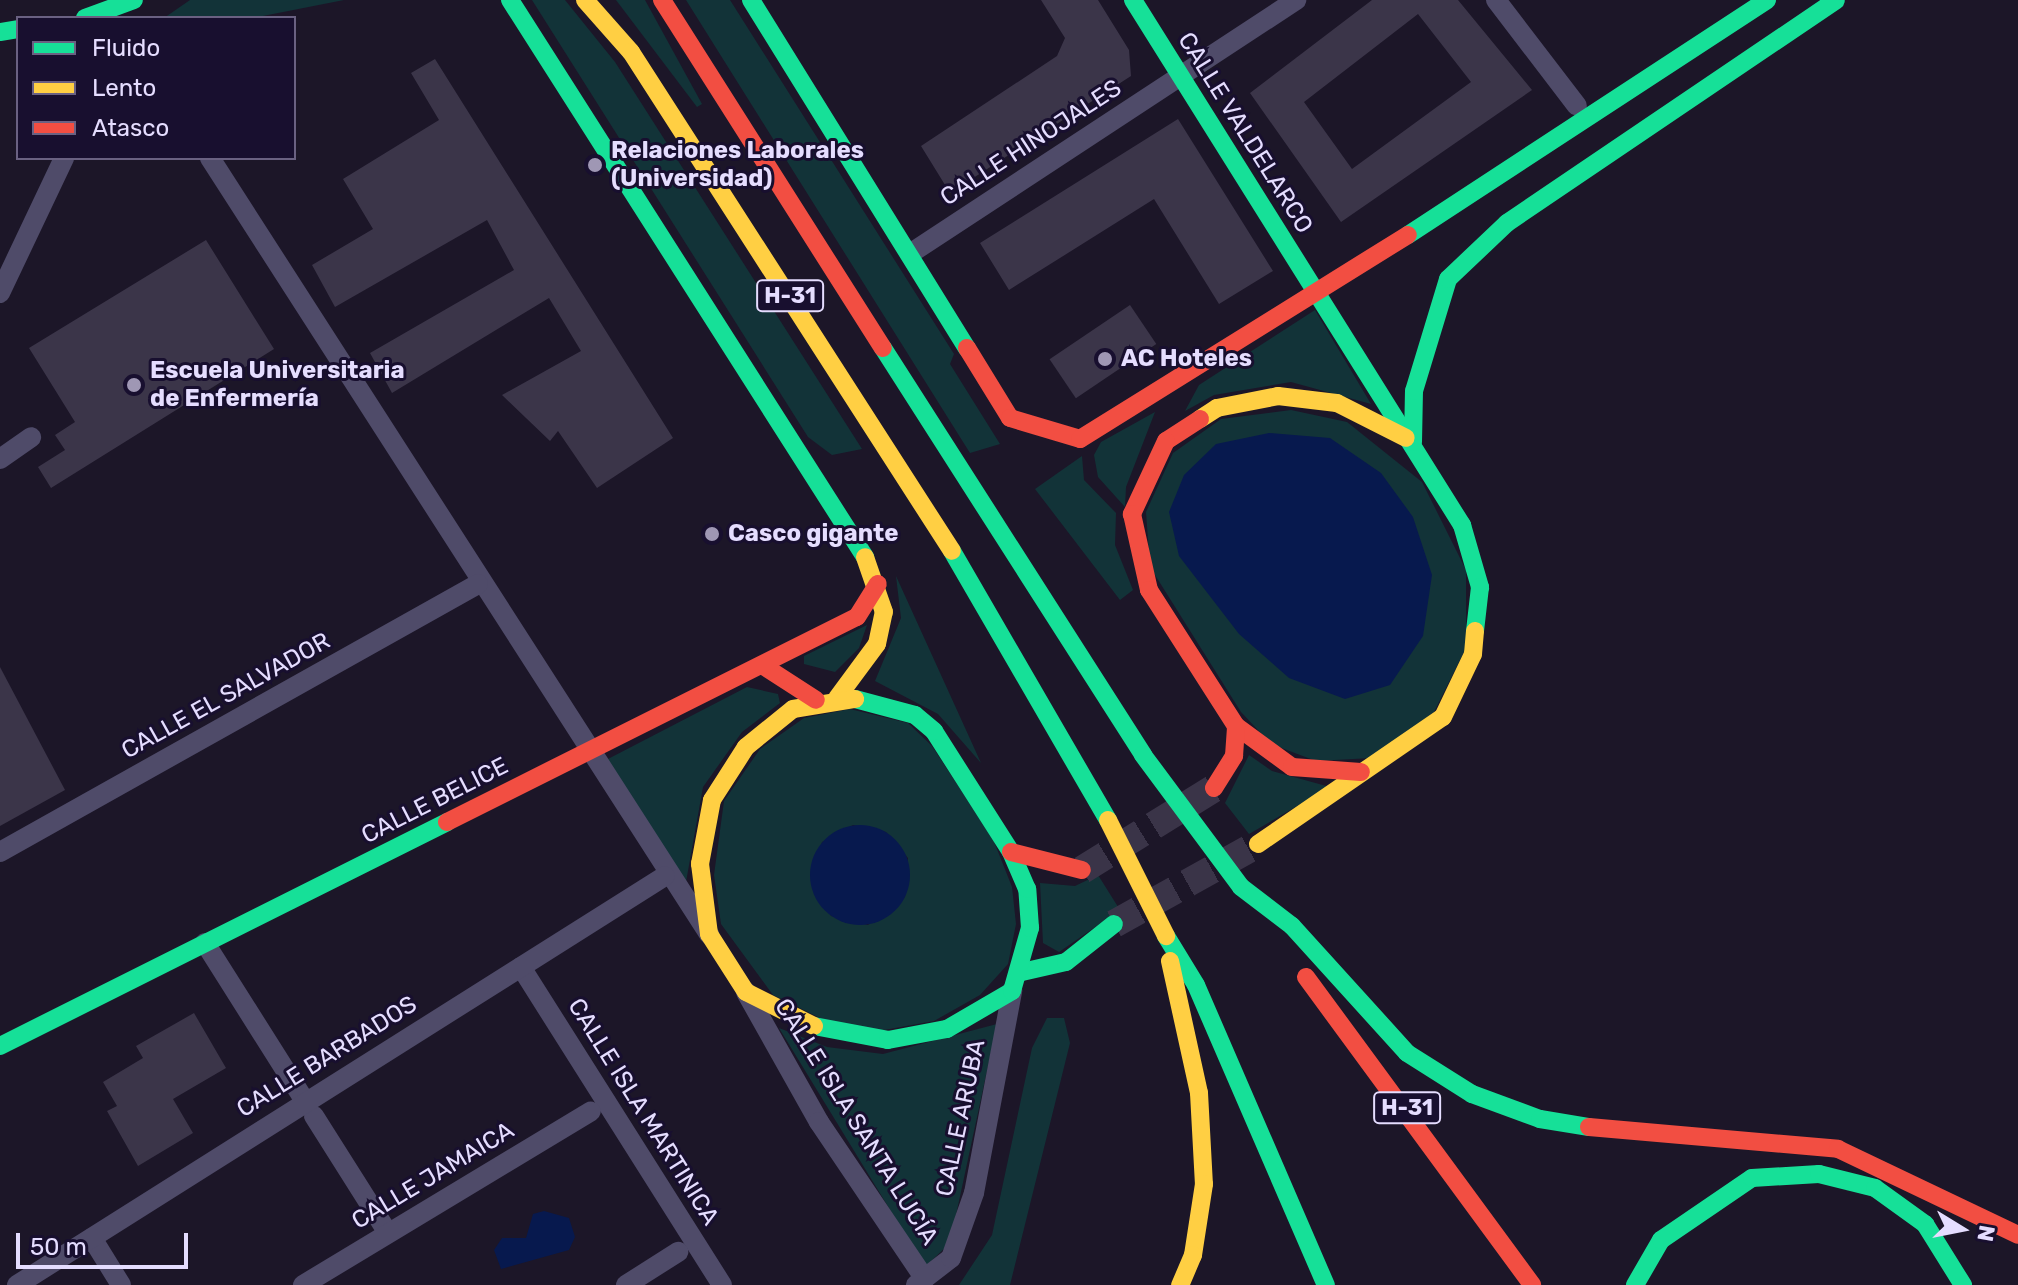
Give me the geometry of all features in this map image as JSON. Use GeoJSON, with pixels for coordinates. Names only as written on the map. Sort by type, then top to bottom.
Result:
{"type":"FeatureCollection","features":[{"type":"Feature","properties":{"kind":"main road"},"geometry":{"type":"LineString","coordinates":[[114,16],[134,0]]}},
{"type":"Feature","properties":{"kind":"main road"},"geometry":{"type":"LineString","coordinates":[[510,0],[843,515],[878,584],[884,612],[877,644],[837,698]]}},
{"type":"Feature","properties":{"kind":"main road","name":"H-31"},"geometry":{"type":"LineString","coordinates":[[585,0],[631,52],[836,365],[1025,668],[1108,820],[1166,936],[1196,985],[1326,1285]]}},
{"type":"Feature","properties":{"kind":"main road","name":"H-31"},"geometry":{"type":"LineString","coordinates":[[662,0],[1143,755],[1532,1285]]}},
{"type":"Feature","properties":{"kind":"main road"},"geometry":{"type":"LineString","coordinates":[[751,0],[911,253],[1010,418],[1044,433],[1080,439],[1183,378],[1317,290],[1611,108],[1767,0]]}},
{"type":"Feature","properties":{"kind":"main road","name":"CALLE VALDELARCO"},"geometry":{"type":"LineString","coordinates":[[1133,0],[1413,442],[1475,555],[1480,621],[1473,654],[1443,717],[1416,742],[1361,772],[1258,844]]}},
{"type":"Feature","properties":{"kind":"main road"},"geometry":{"type":"LineString","coordinates":[[1413,442],[1414,391],[1448,279],[1507,223],[1836,0]]}},
{"type":"Feature","properties":{"kind":"main road"},"geometry":{"type":"LineString","coordinates":[[1183,378],[1166,441],[1132,514],[1139,569],[1236,726],[1292,767],[1361,772]]}},
{"type":"Feature","properties":{"kind":"main road"},"geometry":{"type":"LineString","coordinates":[[1166,441],[1217,408],[1278,396],[1364,411],[1413,442]]}},
{"type":"Feature","properties":{"kind":"main road","name":"CALLE BELICE"},"geometry":{"type":"LineString","coordinates":[[0,1046],[857,617],[878,584]]}},
{"type":"Feature","properties":{"kind":"main road"},"geometry":{"type":"LineString","coordinates":[[762,665],[816,700]]}},
{"type":"Feature","properties":{"kind":"main road"},"geometry":{"type":"LineString","coordinates":[[837,698],[915,715],[950,753],[1011,852],[1027,889],[1022,972],[1012,991],[947,1029],[888,1040],[827,1033],[746,992],[709,934],[700,864],[712,800],[746,747],[816,700],[837,698]]}},
{"type":"Feature","properties":{"kind":"main road"},"geometry":{"type":"LineString","coordinates":[[1214,788],[1234,756],[1236,726]]}},
{"type":"Feature","properties":{"kind":"main road"},"geometry":{"type":"LineString","coordinates":[[1011,852],[1082,870]]}},
{"type":"Feature","properties":{"kind":"main road"},"geometry":{"type":"LineString","coordinates":[[1241,887],[1292,926],[1407,1053],[1472,1094],[1540,1119],[1630,1133],[1838,1149],[2018,1235]]}},
{"type":"Feature","properties":{"kind":"main road"},"geometry":{"type":"LineString","coordinates":[[1022,972],[1066,962],[1114,924]]}},
{"type":"Feature","properties":{"kind":"main road"},"geometry":{"type":"LineString","coordinates":[[1166,936],[1175,992],[1199,1093],[1204,1184],[1193,1255],[1180,1285]]}},
{"type":"Feature","properties":{"kind":"main road"},"geometry":{"type":"LineString","coordinates":[[1635,1285],[1661,1240],[1752,1178],[1819,1174],[1875,1188],[1925,1224],[1963,1285]]}},
{"type":"Feature","properties":{"kind":"street","name":"CALLE HINOJALES"},"geometry":{"type":"LineString","coordinates":[[911,253],[1296,0]]}},
{"type":"Feature","properties":{"kind":"street"},"geometry":{"type":"LineString","coordinates":[[1496,0],[1577,106]]}},
{"type":"Feature","properties":{"kind":"street"},"geometry":{"type":"LineString","coordinates":[[0,293],[63,160]]}},
{"type":"Feature","properties":{"kind":"street"},"geometry":{"type":"LineString","coordinates":[[211,160],[665,876],[709,934]]}},
{"type":"Feature","properties":{"kind":"street"},"geometry":{"type":"LineString","coordinates":[[0,459],[31,437]]}},
{"type":"Feature","properties":{"kind":"street","name":"CALLE EL SALVADOR"},"geometry":{"type":"LineString","coordinates":[[0,852],[478,584]]}},
{"type":"Feature","properties":{"kind":"street","name":"CALLE BARBADOS"},"geometry":{"type":"LineString","coordinates":[[17,1285],[309,1108],[665,876]]}},
{"type":"Feature","properties":{"kind":"street"},"geometry":{"type":"LineString","coordinates":[[205,943],[388,1233]]}},
{"type":"Feature","properties":{"kind":"street","name":"CALLE ISLA MARTINICA"},"geometry":{"type":"LineString","coordinates":[[521,967],[722,1285]]}},
{"type":"Feature","properties":{"kind":"street","name":"CALLE ARUBA"},"geometry":{"type":"LineString","coordinates":[[920,1282],[951,1258],[974,1193],[1012,991]]}},
{"type":"Feature","properties":{"kind":"street","name":"CALLE ISLA SANTA LUCÍA"},"geometry":{"type":"LineString","coordinates":[[746,992],[819,1122],[920,1282]]}},
{"type":"Feature","properties":{"kind":"street","name":"CALLE JAMAICA"},"geometry":{"type":"LineString","coordinates":[[303,1285],[591,1111]]}},
{"type":"Feature","properties":{"kind":"street"},"geometry":{"type":"LineString","coordinates":[[92,1238],[121,1285]]}},
{"type":"Feature","properties":{"kind":"street"},"geometry":{"type":"LineString","coordinates":[[626,1285],[678,1252]]}},
{"type":"Feature","properties":{"kind":"green space"},"geometry":{"type":"Polygon","coordinates":[[[190,0],[344,0],[263,16],[167,16],[190,0]]]}},
{"type":"Feature","properties":{"kind":"green space"},"geometry":{"type":"Polygon","coordinates":[[[532,0],[565,0],[615,62],[862,449],[832,455],[808,437],[532,0]]]}},
{"type":"Feature","properties":{"kind":"green space"},"geometry":{"type":"Polygon","coordinates":[[[616,0],[645,0],[702,104],[697,107],[616,0]]]}},
{"type":"Feature","properties":{"kind":"green space"},"geometry":{"type":"Polygon","coordinates":[[[686,0],[730,0],[954,354],[950,364],[1000,444],[970,453],[686,0]]]}},
{"type":"Feature","properties":{"kind":"green space"},"geometry":{"type":"Polygon","coordinates":[[[1315,310],[1371,404],[1291,382],[1214,395],[1185,411],[1199,385],[1315,310]]]}},
{"type":"Feature","properties":{"kind":"green space"},"geometry":{"type":"Polygon","coordinates":[[[1291,410],[1347,422],[1422,482],[1466,570],[1466,648],[1434,712],[1372,758],[1316,761],[1271,744],[1241,712],[1150,567],[1146,512],[1173,453],[1221,419],[1291,410]]]}},
{"type":"Feature","properties":{"kind":"green space"},"geometry":{"type":"Polygon","coordinates":[[[1155,412],[1126,487],[1125,507],[1098,477],[1094,455],[1101,442],[1155,412]]]}},
{"type":"Feature","properties":{"kind":"green space"},"geometry":{"type":"Polygon","coordinates":[[[1082,456],[1084,480],[1116,513],[1115,545],[1133,590],[1120,600],[1035,489],[1082,456]]]}},
{"type":"Feature","properties":{"kind":"green space"},"geometry":{"type":"Polygon","coordinates":[[[896,576],[981,763],[938,714],[875,681],[901,618],[896,576]]]}},
{"type":"Feature","properties":{"kind":"green space"},"geometry":{"type":"Polygon","coordinates":[[[867,625],[859,648],[835,672],[804,664],[804,656],[867,625]]]}},
{"type":"Feature","properties":{"kind":"green space"},"geometry":{"type":"Polygon","coordinates":[[[747,687],[778,694],[780,703],[742,732],[703,787],[686,882],[606,760],[747,687]]]}},
{"type":"Feature","properties":{"kind":"green space"},"geometry":{"type":"Polygon","coordinates":[[[850,709],[908,723],[932,746],[993,839],[1012,887],[1016,924],[1008,964],[980,995],[934,1021],[873,1032],[822,1019],[773,995],[721,924],[714,875],[724,801],[760,749],[804,718],[850,709]],[[853,825],[822,842],[811,883],[831,916],[868,925],[905,897],[908,858],[886,832],[853,825]]]}},
{"type":"Feature","properties":{"kind":"green space"},"geometry":{"type":"Polygon","coordinates":[[[1249,755],[1272,771],[1330,787],[1249,834],[1225,803],[1249,755]]]}},
{"type":"Feature","properties":{"kind":"green space"},"geometry":{"type":"Polygon","coordinates":[[[1098,875],[1120,910],[1059,952],[1043,943],[1040,883],[1075,886],[1098,875]]]}},
{"type":"Feature","properties":{"kind":"green space"},"geometry":{"type":"Polygon","coordinates":[[[1047,1018],[1064,1018],[1070,1043],[1010,1285],[959,1285],[992,1235],[1032,1048],[1047,1018]]]}},
{"type":"Feature","properties":{"kind":"green space"},"geometry":{"type":"Polygon","coordinates":[[[997,1024],[950,1243],[925,1267],[779,1028],[827,1047],[883,1054],[997,1024]]]}},
{"type":"Feature","properties":{"kind":"shaded area"},"geometry":{"type":"Polygon","coordinates":[[[1269,433],[1330,438],[1381,473],[1413,517],[1432,575],[1423,636],[1390,685],[1345,699],[1289,678],[1239,634],[1179,556],[1169,512],[1184,475],[1216,444],[1269,433]]]}},
{"type":"Feature","properties":{"kind":"shaded area"},"geometry":{"type":"Polygon","coordinates":[[[860,825],[888,833],[902,847],[910,875],[902,903],[888,917],[860,925],[832,917],[818,903],[810,875],[818,847],[832,833],[860,825]]]}},
{"type":"Feature","properties":{"kind":"shaded area"},"geometry":{"type":"Polygon","coordinates":[[[544,1211],[569,1218],[575,1237],[569,1250],[501,1269],[494,1250],[502,1238],[526,1238],[533,1214],[544,1211]]]}},
{"type":"Feature","properties":{"kind":"building"},"geometry":{"type":"Polygon","coordinates":[[[1041,0],[1098,0],[1129,50],[1131,76],[950,193],[921,146],[1057,56],[1065,38],[1041,0]]]}},
{"type":"Feature","properties":{"kind":"building"},"geometry":{"type":"Polygon","coordinates":[[[1372,0],[1458,0],[1532,90],[1341,222],[1250,93],[1372,0]],[[1418,14],[1304,102],[1352,169],[1471,82],[1418,14]]]}},
{"type":"Feature","properties":{"kind":"building"},"geometry":{"type":"Polygon","coordinates":[[[435,59],[673,438],[597,488],[558,431],[550,441],[502,395],[581,351],[549,298],[392,393],[370,353],[514,270],[487,220],[335,307],[312,265],[373,229],[343,179],[439,120],[411,73],[435,59]]]}},
{"type":"Feature","properties":{"kind":"building"},"geometry":{"type":"Polygon","coordinates":[[[1178,119],[1273,271],[1219,304],[1154,199],[1009,290],[980,243],[1178,119]]]}},
{"type":"Feature","properties":{"kind":"building","name":"Escuela Universitaria de Enfermería"},"geometry":{"type":"Polygon","coordinates":[[[206,240],[274,349],[51,488],[38,467],[65,450],[55,435],[75,422],[29,348],[206,240]]]}},
{"type":"Feature","properties":{"kind":"building"},"geometry":{"type":"Polygon","coordinates":[[[1130,305],[1156,344],[1076,398],[1050,359],[1130,305]]]}},
{"type":"Feature","properties":{"kind":"building"},"geometry":{"type":"Polygon","coordinates":[[[0,667],[65,790],[0,826],[0,667]]]}},
{"type":"Feature","properties":{"kind":"building"},"geometry":{"type":"Polygon","coordinates":[[[194,1013],[226,1068],[173,1099],[193,1133],[138,1166],[107,1111],[117,1106],[103,1082],[143,1058],[136,1046],[194,1013]]]}},
{"type":"Feature","properties":{"kind":"tunnel"},"geometry":{"type":"LineString","coordinates":[[1082,870],[1214,788]]}},
{"type":"Feature","properties":{"kind":"tunnel"},"geometry":{"type":"LineString","coordinates":[[1114,924],[1258,844]]}},
{"type":"Feature","properties":{"kind":"traffic: fast"},"geometry":{"type":"LineString","coordinates":[[90,16],[134,0]]}},
{"type":"Feature","properties":{"kind":"traffic: fast"},"geometry":{"type":"LineString","coordinates":[[510,0],[865,557]]}},
{"type":"Feature","properties":{"kind":"traffic: fast"},"geometry":{"type":"LineString","coordinates":[[751,0],[967,348]]}},
{"type":"Feature","properties":{"kind":"traffic: fast"},"geometry":{"type":"LineString","coordinates":[[1133,0],[1462,525],[1480,587],[1475,631]]}},
{"type":"Feature","properties":{"kind":"traffic: fast"},"geometry":{"type":"LineString","coordinates":[[1408,235],[1767,0]]}},
{"type":"Feature","properties":{"kind":"traffic: fast"},"geometry":{"type":"LineString","coordinates":[[1413,442],[1414,391],[1448,279],[1507,223],[1836,0]]}},
{"type":"Feature","properties":{"kind":"traffic: fast"},"geometry":{"type":"LineString","coordinates":[[0,32],[16,29]]}},
{"type":"Feature","properties":{"kind":"traffic: fast"},"geometry":{"type":"LineString","coordinates":[[883,348],[1143,755]]}},
{"type":"Feature","properties":{"kind":"traffic: fast"},"geometry":{"type":"LineString","coordinates":[[952,551],[1108,820]]}},
{"type":"Feature","properties":{"kind":"traffic: fast"},"geometry":{"type":"LineString","coordinates":[[814,1026],[888,1040],[947,1029],[1012,991],[1030,928],[1027,889],[1011,852],[934,731],[915,715],[855,699]]}},
{"type":"Feature","properties":{"kind":"traffic: fast"},"geometry":{"type":"LineString","coordinates":[[1143,755],[1241,887]]}},
{"type":"Feature","properties":{"kind":"traffic: fast"},"geometry":{"type":"LineString","coordinates":[[0,1046],[447,822]]}},
{"type":"Feature","properties":{"kind":"traffic: fast"},"geometry":{"type":"LineString","coordinates":[[1241,887],[1292,926],[1407,1053],[1472,1094],[1540,1119],[1589,1127]]}},
{"type":"Feature","properties":{"kind":"traffic: fast"},"geometry":{"type":"LineString","coordinates":[[1022,972],[1066,962],[1114,924]]}},
{"type":"Feature","properties":{"kind":"traffic: fast"},"geometry":{"type":"LineString","coordinates":[[1166,936],[1196,985],[1326,1285]]}},
{"type":"Feature","properties":{"kind":"traffic: fast"},"geometry":{"type":"LineString","coordinates":[[1635,1285],[1661,1240],[1752,1178],[1819,1174],[1875,1188],[1925,1224],[1963,1285]]}},
{"type":"Feature","properties":{"kind":"traffic: slow"},"geometry":{"type":"LineString","coordinates":[[585,0],[631,52],[952,551]]}},
{"type":"Feature","properties":{"kind":"traffic: slow"},"geometry":{"type":"LineString","coordinates":[[1200,419],[1217,408],[1278,396],[1337,403],[1406,438]]}},
{"type":"Feature","properties":{"kind":"traffic: slow"},"geometry":{"type":"LineString","coordinates":[[837,698],[877,644],[884,612],[865,557]]}},
{"type":"Feature","properties":{"kind":"traffic: slow"},"geometry":{"type":"LineString","coordinates":[[1258,844],[1443,717],[1473,654],[1475,631]]}},
{"type":"Feature","properties":{"kind":"traffic: slow"},"geometry":{"type":"LineString","coordinates":[[814,1026],[746,992],[709,934],[700,864],[712,800],[746,747],[793,709],[855,699]]}},
{"type":"Feature","properties":{"kind":"traffic: slow"},"geometry":{"type":"LineString","coordinates":[[1108,820],[1166,936]]}},
{"type":"Feature","properties":{"kind":"traffic: slow"},"geometry":{"type":"LineString","coordinates":[[1170,961],[1199,1093],[1204,1184],[1193,1255],[1180,1285]]}},
{"type":"Feature","properties":{"kind":"traffic: jam"},"geometry":{"type":"LineString","coordinates":[[662,0],[883,348]]}},
{"type":"Feature","properties":{"kind":"traffic: jam"},"geometry":{"type":"LineString","coordinates":[[967,348],[1010,418],[1080,439],[1408,235]]}},
{"type":"Feature","properties":{"kind":"traffic: jam"},"geometry":{"type":"LineString","coordinates":[[1200,419],[1166,441],[1132,514],[1149,590],[1236,726],[1292,767],[1361,772]]}},
{"type":"Feature","properties":{"kind":"traffic: jam"},"geometry":{"type":"LineString","coordinates":[[447,822],[857,617],[878,584]]}},
{"type":"Feature","properties":{"kind":"traffic: jam"},"geometry":{"type":"LineString","coordinates":[[762,665],[816,700]]}},
{"type":"Feature","properties":{"kind":"traffic: jam"},"geometry":{"type":"LineString","coordinates":[[1214,788],[1234,756],[1236,726]]}},
{"type":"Feature","properties":{"kind":"traffic: jam"},"geometry":{"type":"LineString","coordinates":[[1011,852],[1082,870]]}},
{"type":"Feature","properties":{"kind":"traffic: jam"},"geometry":{"type":"LineString","coordinates":[[1306,977],[1532,1285]]}},
{"type":"Feature","properties":{"kind":"traffic: jam"},"geometry":{"type":"LineString","coordinates":[[1589,1127],[1838,1149],[2018,1235]]}},
{"type":"Feature","properties":{"kind":"place","name":"Relaciones Laborales (Universidad)"},"geometry":{"type":"Point","coordinates":[595,165]}},
{"type":"Feature","properties":{"kind":"place","name":"AC Hoteles"},"geometry":{"type":"Point","coordinates":[1105,359]}},
{"type":"Feature","properties":{"kind":"place","name":"Escuela Universitaria de Enfermería"},"geometry":{"type":"Point","coordinates":[134,385]}},
{"type":"Feature","properties":{"kind":"place","name":"Casco gigante"},"geometry":{"type":"Point","coordinates":[712,534]}}]}
